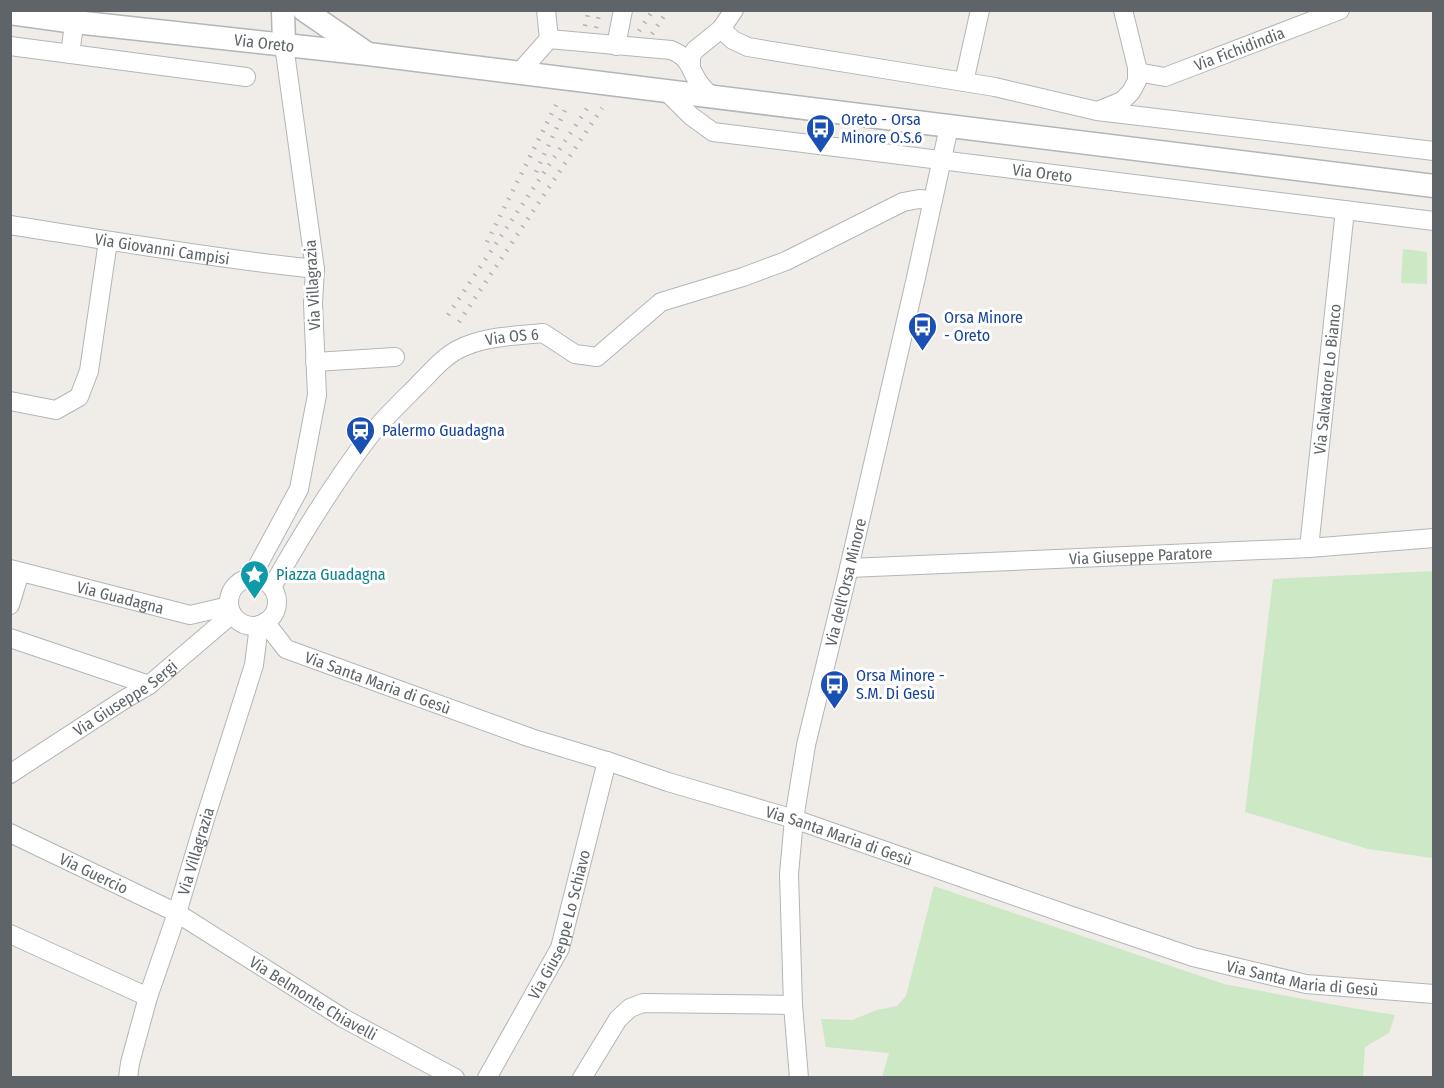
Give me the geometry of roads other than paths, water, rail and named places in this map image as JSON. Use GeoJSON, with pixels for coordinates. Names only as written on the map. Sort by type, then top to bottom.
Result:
{"type":"FeatureCollection","features":[{"type":"Feature","properties":{"kind":"street"},"geometry":{"type":"LineString","coordinates":[[283,10],[284,45]]}},
{"type":"Feature","properties":{"kind":"street"},"geometry":{"type":"LineString","coordinates":[[304,10],[368,54]]}},
{"type":"Feature","properties":{"kind":"street"},"geometry":{"type":"LineString","coordinates":[[518,74],[549,39],[546,10]]}},
{"type":"Feature","properties":{"kind":"street"},"geometry":{"type":"LineString","coordinates":[[616,46],[623,10]]}},
{"type":"Feature","properties":{"kind":"street"},"geometry":{"type":"LineString","coordinates":[[691,67],[691,56],[695,50],[721,29],[734,10]]}},
{"type":"Feature","properties":{"kind":"street"},"geometry":{"type":"LineString","coordinates":[[964,82],[980,10]]}},
{"type":"Feature","properties":{"kind":"street"},"geometry":{"type":"LineString","coordinates":[[1097,111],[1122,101],[1137,81],[1123,10]]}},
{"type":"Feature","properties":{"kind":"street","name":"Via Fichidindia"},"geometry":{"type":"LineString","coordinates":[[1137,72],[1165,77],[1340,10]]}},
{"type":"Feature","properties":{"kind":"street","name":"Via Oreto"},"geometry":{"type":"LineString","coordinates":[[10,13],[75,16],[284,45],[1434,186]]}},
{"type":"Feature","properties":{"kind":"street"},"geometry":{"type":"LineString","coordinates":[[70,54],[75,16]]}},
{"type":"Feature","properties":{"kind":"street"},"geometry":{"type":"LineString","coordinates":[[721,29],[733,40],[748,47],[964,82],[1097,111],[1434,151]]}},
{"type":"Feature","properties":{"kind":"street"},"geometry":{"type":"LineString","coordinates":[[549,39],[671,50],[686,59],[696,79],[712,97]]}},
{"type":"Feature","properties":{"kind":"street","name":"Via Villagrazia"},"geometry":{"type":"LineString","coordinates":[[251,578],[299,489],[317,395],[313,303],[315,269],[284,45]]}},
{"type":"Feature","properties":{"kind":"street"},"geometry":{"type":"LineString","coordinates":[[10,46],[246,77]]}},
{"type":"Feature","properties":{"kind":"street","name":"Via Oreto"},"geometry":{"type":"LineString","coordinates":[[667,92],[691,116],[713,132],[1434,221]]}},
{"type":"Feature","properties":{"kind":"street","name":"Via dell'Orsa Minore"},"geometry":{"type":"LineString","coordinates":[[799,1077],[793,1005],[789,874],[794,819],[806,745],[913,294],[949,127]]}},
{"type":"Feature","properties":{"kind":"street","name":"Via OS 6"},"geometry":{"type":"LineString","coordinates":[[272,587],[303,532],[368,439],[389,414],[446,357],[458,349],[473,343],[498,338],[543,333],[575,354],[597,357],[661,302],[743,277],[786,261],[903,202],[919,199],[933,200]]}},
{"type":"Feature","properties":{"kind":"street","name":"Via Salvatore Lo Bianco"},"geometry":{"type":"LineString","coordinates":[[1309,548],[1346,210]]}},
{"type":"Feature","properties":{"kind":"street","name":"Via Giovanni Campisi"},"geometry":{"type":"LineString","coordinates":[[10,225],[108,241],[315,269]]}},
{"type":"Feature","properties":{"kind":"street"},"geometry":{"type":"LineString","coordinates":[[10,401],[56,410],[79,397],[89,371],[108,241]]}},
{"type":"Feature","properties":{"kind":"street"},"geometry":{"type":"LineString","coordinates":[[315,362],[395,357]]}},
{"type":"Feature","properties":{"kind":"street","name":"Via Giuseppe Paratore"},"geometry":{"type":"LineString","coordinates":[[849,568],[1309,548],[1434,538]]}},
{"type":"Feature","properties":{"kind":"street"},"geometry":{"type":"LineString","coordinates":[[10,605],[15,571]]}},
{"type":"Feature","properties":{"kind":"street","name":"Via Guadagna"},"geometry":{"type":"LineString","coordinates":[[15,571],[190,615],[231,610]]}},
{"type":"Feature","properties":{"kind":"street"},"geometry":{"type":"LineString","coordinates":[[259,578],[272,587],[277,602],[272,616],[252,626],[237,620],[231,610],[229,598],[237,584],[243,580],[259,578]]}},
{"type":"Feature","properties":{"kind":"street","name":"Via Giuseppe Sergi"},"geometry":{"type":"LineString","coordinates":[[10,774],[125,699],[149,686],[231,610]]}},
{"type":"Feature","properties":{"kind":"street","name":"Via Villagrazia"},"geometry":{"type":"LineString","coordinates":[[128,1077],[148,997],[254,666],[262,623]]}},
{"type":"Feature","properties":{"kind":"street","name":"Via Santa Maria di Gesù"},"geometry":{"type":"LineString","coordinates":[[262,623],[286,649],[531,738],[794,819],[1193,957],[1306,984],[1434,994]]}},
{"type":"Feature","properties":{"kind":"street"},"geometry":{"type":"LineString","coordinates":[[10,638],[149,686]]}},
{"type":"Feature","properties":{"kind":"street","name":"Via Giuseppe Lo Schiavo"},"geometry":{"type":"LineString","coordinates":[[487,1077],[560,948],[608,761]]}},
{"type":"Feature","properties":{"kind":"street","name":"Via Guercio"},"geometry":{"type":"LineString","coordinates":[[10,833],[177,912]]}},
{"type":"Feature","properties":{"kind":"street","name":"Via Belmonte Chiavelli"},"geometry":{"type":"LineString","coordinates":[[177,912],[343,1018],[455,1077]]}},
{"type":"Feature","properties":{"kind":"street"},"geometry":{"type":"LineString","coordinates":[[10,934],[148,997]]}},
{"type":"Feature","properties":{"kind":"street"},"geometry":{"type":"LineString","coordinates":[[582,1077],[618,1019],[630,1008],[643,1003],[793,1005]]}},
{"type":"Feature","properties":{"kind":"railway"},"geometry":{"type":"LineString","coordinates":[[585,26],[589,10]]}},
{"type":"Feature","properties":{"kind":"railway"},"geometry":{"type":"LineString","coordinates":[[596,28],[600,10]]}},
{"type":"Feature","properties":{"kind":"railway"},"geometry":{"type":"LineString","coordinates":[[639,31],[653,10]]}},
{"type":"Feature","properties":{"kind":"railway"},"geometry":{"type":"LineString","coordinates":[[652,34],[668,10]]}},
{"type":"Feature","properties":{"kind":"railway"},"geometry":{"type":"LineString","coordinates":[[487,242],[557,103]]}},
{"type":"Feature","properties":{"kind":"railway"},"geometry":{"type":"LineString","coordinates":[[536,172],[568,104]]}},
{"type":"Feature","properties":{"kind":"railway"},"geometry":{"type":"LineString","coordinates":[[448,315],[588,107]]}},
{"type":"Feature","properties":{"kind":"railway"},"geometry":{"type":"LineString","coordinates":[[459,322],[602,108]]}},
{"type":"Feature","properties":{"kind":"place","name":"Oreto - Orsa Minore O.S.6"},"geometry":{"type":"Point","coordinates":[820,154]}},
{"type":"Feature","properties":{"kind":"place","name":"Orsa Minore - Oreto"},"geometry":{"type":"Point","coordinates":[923,352]}},
{"type":"Feature","properties":{"kind":"place","name":"Palermo Guadagna"},"geometry":{"type":"Point","coordinates":[361,456]}},
{"type":"Feature","properties":{"kind":"place","name":"Piazza Guadagna"},"geometry":{"type":"Point","coordinates":[255,600]}},
{"type":"Feature","properties":{"kind":"place","name":"Orsa Minore - S.M. Di Gesù"},"geometry":{"type":"Point","coordinates":[835,710]}}]}
